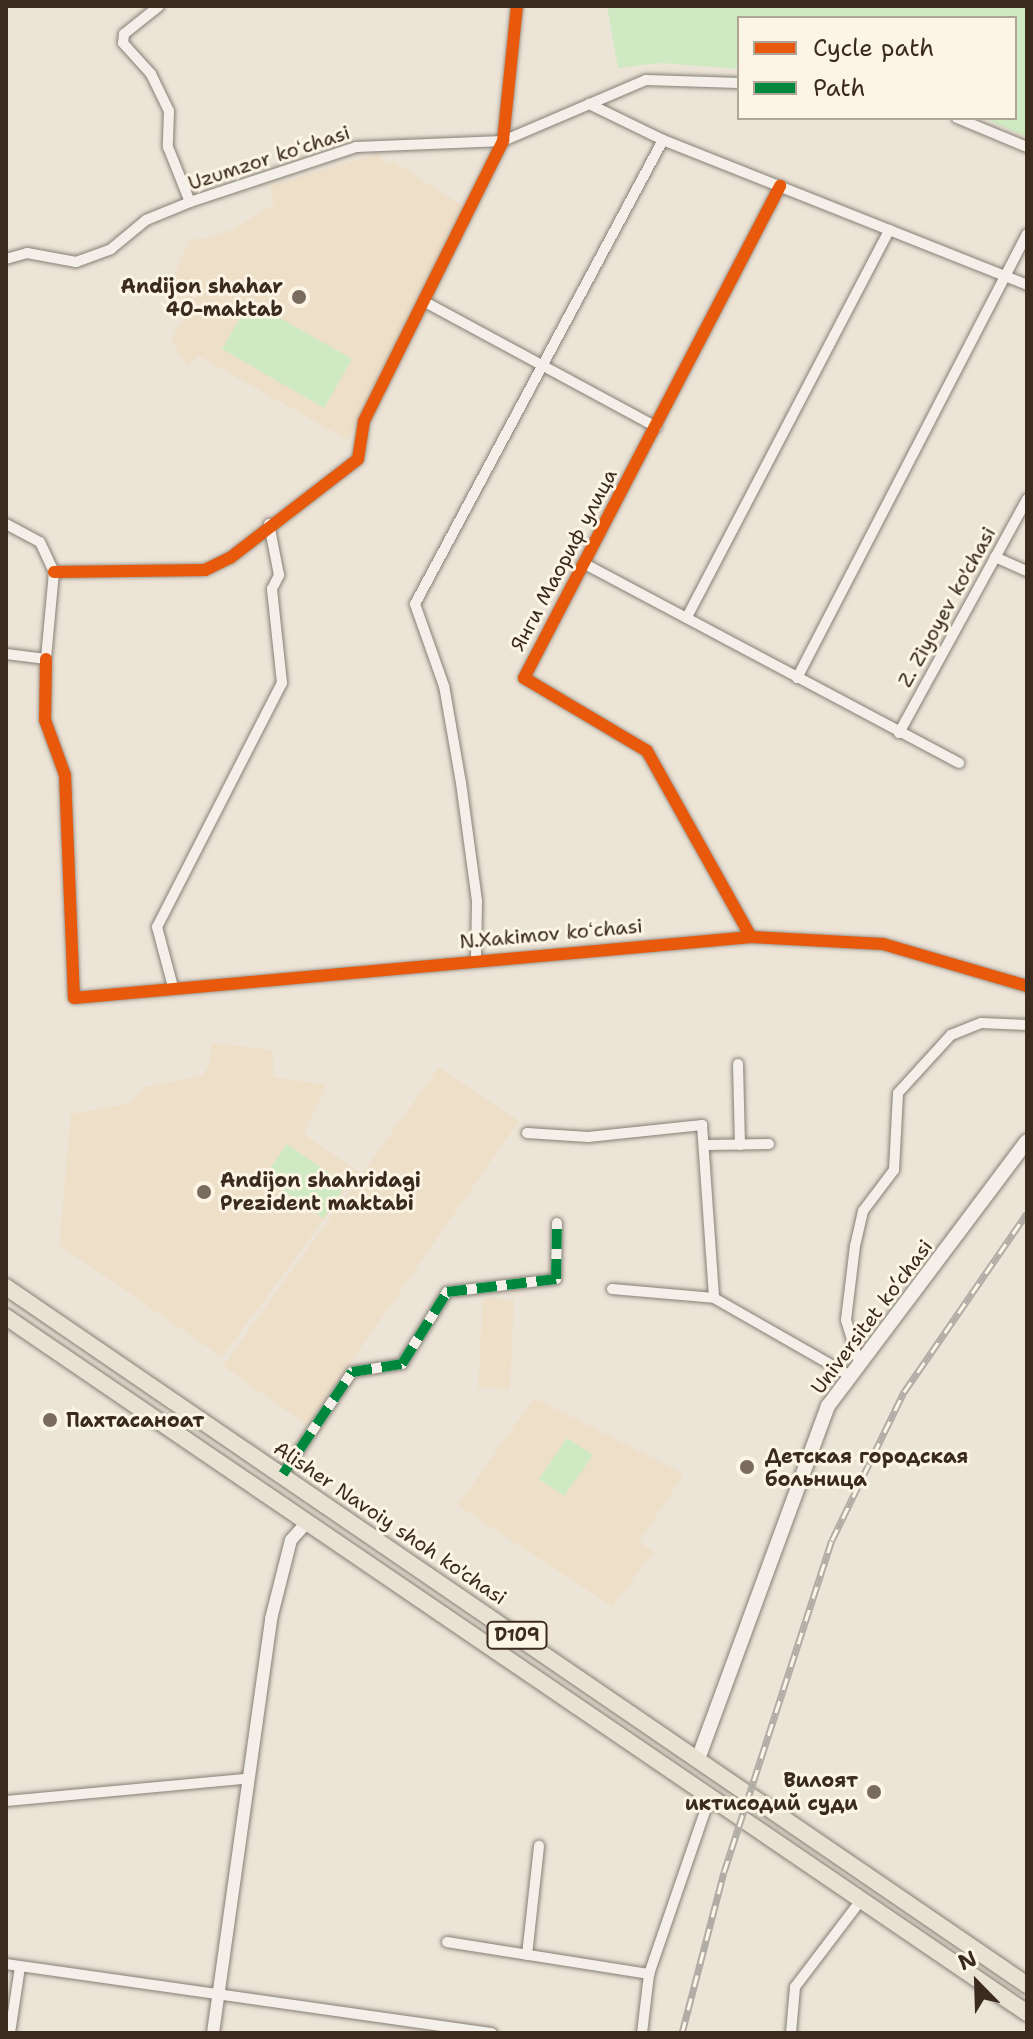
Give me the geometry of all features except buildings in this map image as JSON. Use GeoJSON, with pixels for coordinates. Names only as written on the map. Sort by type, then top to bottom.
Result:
{"type":"FeatureCollection","features":[{"type":"Feature","properties":{"kind":"main road","name":"Universitet kо‘chasi"},"geometry":{"type":"LineString","coordinates":[[698,1759],[786,1509],[828,1406],[1027,1141]]}},
{"type":"Feature","properties":{"kind":"main road","name":"Alisher Navoiy shoh ko'chasi"},"geometry":{"type":"LineString","coordinates":[[6,1287],[322,1500],[1027,1985]]}},
{"type":"Feature","properties":{"kind":"main road","name":"D109"},"geometry":{"type":"LineString","coordinates":[[6,1317],[1027,2013]]}},
{"type":"Feature","properties":{"kind":"main road"},"geometry":{"type":"LineString","coordinates":[[74,1364],[88,1343]]}},
{"type":"Feature","properties":{"kind":"main road"},"geometry":{"type":"LineString","coordinates":[[307,1522],[322,1500]]}},
{"type":"Feature","properties":{"kind":"main road"},"geometry":{"type":"LineString","coordinates":[[442,1615],[458,1594]]}},
{"type":"Feature","properties":{"kind":"street"},"geometry":{"type":"LineString","coordinates":[[159,6],[124,34],[123,43],[151,74],[169,111],[168,147],[190,202]]}},
{"type":"Feature","properties":{"kind":"street"},"geometry":{"type":"LineString","coordinates":[[54,572],[205,570],[230,558],[269,524],[358,459],[364,421],[503,141],[517,6]]}},
{"type":"Feature","properties":{"kind":"street","name":"Uzumzor koʻchasi"},"geometry":{"type":"LineString","coordinates":[[6,259],[27,253],[76,262],[111,249],[146,220],[190,202],[356,147],[503,141],[646,80],[737,83]]}},
{"type":"Feature","properties":{"kind":"street"},"geometry":{"type":"LineString","coordinates":[[589,104],[663,140],[1027,285]]}},
{"type":"Feature","properties":{"kind":"street"},"geometry":{"type":"LineString","coordinates":[[962,120],[1027,147]]}},
{"type":"Feature","properties":{"kind":"street"},"geometry":{"type":"LineString","coordinates":[[476,959],[477,901],[461,783],[444,686],[415,604],[547,366],[663,140]]}},
{"type":"Feature","properties":{"kind":"street","name":"Янги Маориф улица"},"geometry":{"type":"LineString","coordinates":[[751,937],[647,751],[524,678],[780,186]]}},
{"type":"Feature","properties":{"kind":"street"},"geometry":{"type":"LineString","coordinates":[[687,617],[889,230]]}},
{"type":"Feature","properties":{"kind":"street"},"geometry":{"type":"LineString","coordinates":[[797,678],[1008,277],[1027,234]]}},
{"type":"Feature","properties":{"kind":"street"},"geometry":{"type":"LineString","coordinates":[[425,302],[656,427]]}},
{"type":"Feature","properties":{"kind":"street","name":"Z. Ziyoyev ko'chasi"},"geometry":{"type":"LineString","coordinates":[[899,733],[1027,499]]}},
{"type":"Feature","properties":{"kind":"street"},"geometry":{"type":"LineString","coordinates":[[6,524],[40,542],[54,572],[46,659],[6,654]]}},
{"type":"Feature","properties":{"kind":"street"},"geometry":{"type":"LineString","coordinates":[[173,987],[157,927],[282,683],[272,589],[279,575],[269,524]]}},
{"type":"Feature","properties":{"kind":"street"},"geometry":{"type":"LineString","coordinates":[[995,557],[1027,571]]}},
{"type":"Feature","properties":{"kind":"street"},"geometry":{"type":"LineString","coordinates":[[583,563],[959,763]]}},
{"type":"Feature","properties":{"kind":"street","name":"N.Xakimov koʻchasi"},"geometry":{"type":"LineString","coordinates":[[46,659],[45,720],[65,775],[74,998],[173,987],[397,972],[476,959],[751,937],[883,944],[1027,986]]}},
{"type":"Feature","properties":{"kind":"street"},"geometry":{"type":"LineString","coordinates":[[859,1363],[846,1320],[855,1246],[863,1211],[894,1170],[898,1093],[951,1035],[981,1023],[1027,1025]]}},
{"type":"Feature","properties":{"kind":"street"},"geometry":{"type":"LineString","coordinates":[[738,1064],[740,1145]]}},
{"type":"Feature","properties":{"kind":"street"},"geometry":{"type":"LineString","coordinates":[[527,1133],[588,1137],[691,1123],[702,1125],[707,1145],[714,1298]]}},
{"type":"Feature","properties":{"kind":"street"},"geometry":{"type":"LineString","coordinates":[[707,1145],[769,1144]]}},
{"type":"Feature","properties":{"kind":"street"},"geometry":{"type":"LineString","coordinates":[[283,1474],[352,1372],[402,1364],[447,1292],[556,1279],[557,1223]]}},
{"type":"Feature","properties":{"kind":"street"},"geometry":{"type":"LineString","coordinates":[[612,1289],[714,1298],[849,1375]]}},
{"type":"Feature","properties":{"kind":"street"},"geometry":{"type":"LineString","coordinates":[[213,2033],[245,1779],[271,1619],[291,1540],[307,1522]]}},
{"type":"Feature","properties":{"kind":"street"},"geometry":{"type":"LineString","coordinates":[[6,1801],[245,1779]]}},
{"type":"Feature","properties":{"kind":"street"},"geometry":{"type":"LineString","coordinates":[[642,2033],[649,1974],[710,1797]]}},
{"type":"Feature","properties":{"kind":"street"},"geometry":{"type":"LineString","coordinates":[[527,1955],[539,1846]]}},
{"type":"Feature","properties":{"kind":"street"},"geometry":{"type":"LineString","coordinates":[[791,2033],[795,1987],[861,1900]]}},
{"type":"Feature","properties":{"kind":"street"},"geometry":{"type":"LineString","coordinates":[[447,1942],[649,1974]]}},
{"type":"Feature","properties":{"kind":"street"},"geometry":{"type":"LineString","coordinates":[[6,1964],[447,2030],[492,2033]]}},
{"type":"Feature","properties":{"kind":"street"},"geometry":{"type":"LineString","coordinates":[[10,2033],[20,1967]]}},
{"type":"Feature","properties":{"kind":"shaded area","name":"Andijon shahar 40-maktab"},"geometry":{"type":"Polygon","coordinates":[[[380,153],[384,164],[393,161],[464,207],[348,440],[199,356],[187,365],[171,339],[191,304],[167,291],[191,237],[199,240],[231,230],[274,204],[270,186],[380,153]]]}},
{"type":"Feature","properties":{"kind":"shaded area","name":"Andijon shahridagi Prezident maktabi"},"geometry":{"type":"Polygon","coordinates":[[[212,1043],[273,1050],[273,1077],[326,1085],[304,1134],[359,1172],[222,1357],[59,1245],[71,1114],[130,1103],[144,1087],[201,1076],[209,1066],[212,1043]]]}},
{"type":"Feature","properties":{"kind":"shaded area"},"geometry":{"type":"Polygon","coordinates":[[[439,1067],[519,1121],[307,1425],[223,1366],[439,1067]]]}},
{"type":"Feature","properties":{"kind":"shaded area"},"geometry":{"type":"Polygon","coordinates":[[[483,1298],[514,1300],[510,1389],[478,1388],[483,1298]]]}},
{"type":"Feature","properties":{"kind":"shaded area"},"geometry":{"type":"Polygon","coordinates":[[[534,1398],[684,1474],[639,1542],[654,1551],[612,1607],[458,1505],[534,1398]]]}},
{"type":"Feature","properties":{"kind":"green space"},"geometry":{"type":"Polygon","coordinates":[[[607,6],[1027,6],[1027,137],[988,120],[1017,120],[1017,16],[737,16],[737,69],[661,63],[618,68],[607,6]]]}},
{"type":"Feature","properties":{"kind":"green space"},"geometry":{"type":"Polygon","coordinates":[[[250,301],[352,359],[324,408],[222,349],[250,301]]]}},
{"type":"Feature","properties":{"kind":"green space"},"geometry":{"type":"Polygon","coordinates":[[[287,1144],[346,1185],[323,1218],[264,1177],[287,1144]]]}},
{"type":"Feature","properties":{"kind":"green space"},"geometry":{"type":"Polygon","coordinates":[[[567,1438],[593,1455],[564,1496],[539,1479],[567,1438]]]}},
{"type":"Feature","properties":{"kind":"railway"},"geometry":{"type":"LineString","coordinates":[[682,2033],[724,1872],[832,1540],[904,1392],[1027,1213]]}},
{"type":"Feature","properties":{"kind":"marked path"},"geometry":{"type":"LineString","coordinates":[[283,1474],[352,1372],[402,1364],[447,1292],[556,1279],[557,1223]]}},
{"type":"Feature","properties":{"kind":"cycle path"},"geometry":{"type":"LineString","coordinates":[[54,572],[205,570],[230,558],[358,459],[364,421],[503,141],[517,6]]}},
{"type":"Feature","properties":{"kind":"cycle path"},"geometry":{"type":"LineString","coordinates":[[751,937],[647,751],[524,678],[780,186]]}},
{"type":"Feature","properties":{"kind":"cycle path"},"geometry":{"type":"LineString","coordinates":[[46,659],[45,720],[65,775],[74,998],[751,937],[883,944],[1027,986]]}},
{"type":"Feature","properties":{"kind":"place","name":"Andijon shahar 40-maktab"},"geometry":{"type":"Point","coordinates":[299,297]}},
{"type":"Feature","properties":{"kind":"place","name":"Andijon shahridagi Prezident maktabi"},"geometry":{"type":"Point","coordinates":[204,1192]}},
{"type":"Feature","properties":{"kind":"place","name":"Пахтасаноат"},"geometry":{"type":"Point","coordinates":[50,1420]}},
{"type":"Feature","properties":{"kind":"place","name":"Детская городская больница"},"geometry":{"type":"Point","coordinates":[747,1467]}},
{"type":"Feature","properties":{"kind":"place","name":"Вилоят иктисодий суди"},"geometry":{"type":"Point","coordinates":[874,1792]}}]}
